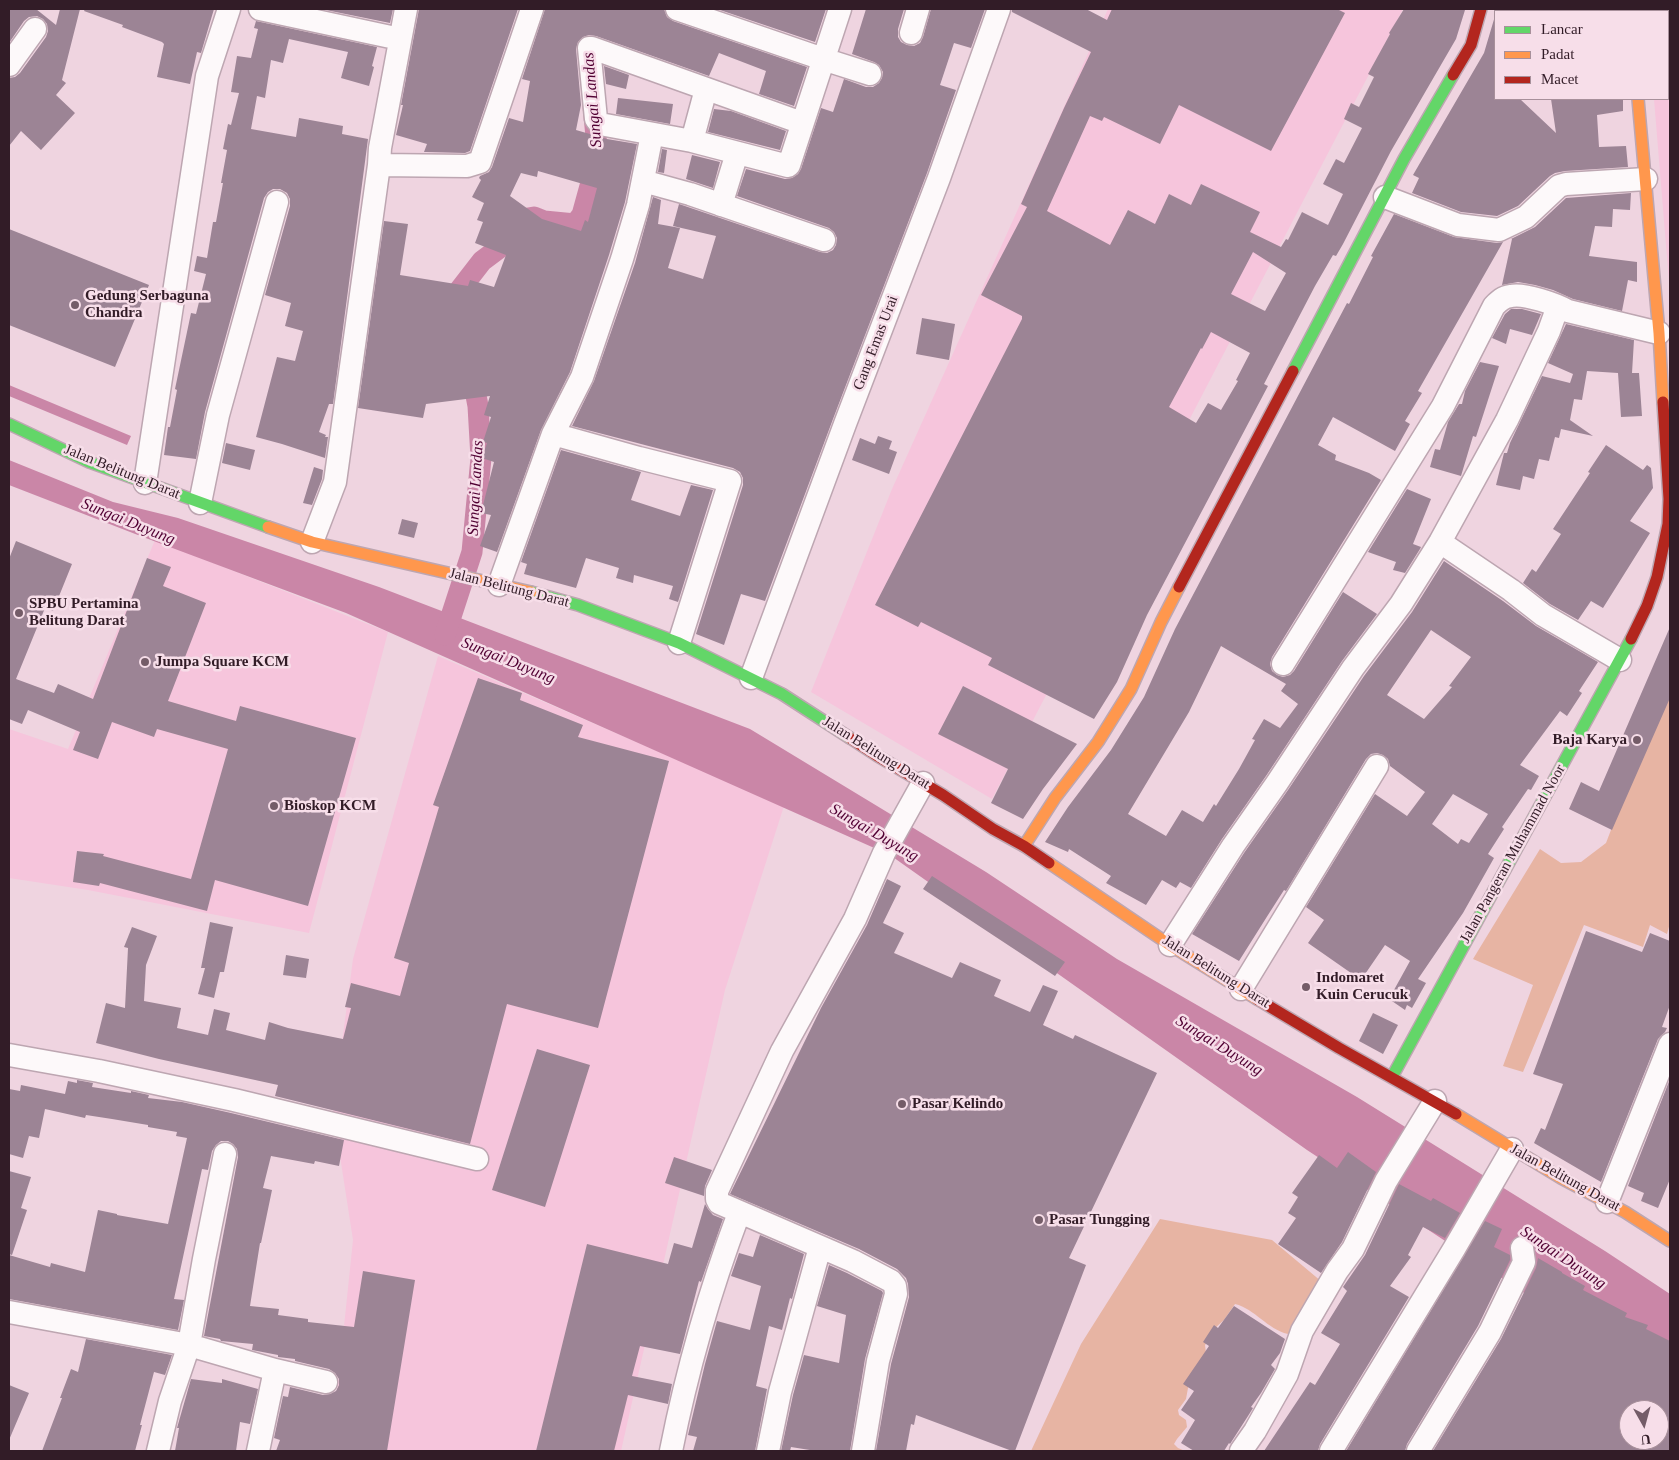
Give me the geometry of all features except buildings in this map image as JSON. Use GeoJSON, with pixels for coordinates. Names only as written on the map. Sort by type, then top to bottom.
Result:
{"type":"FeatureCollection","features":[{"type":"Feature","properties":{"kind":"main road"},"geometry":{"type":"LineString","coordinates":[[1024,846],[1055,798],[1098,742],[1132,689],[1160,622],[1404,159],[1471,45],[1481,9]]}},
{"type":"Feature","properties":{"kind":"main road","name":"Jalan Pangeran Muhammad Noor"},"geometry":{"type":"LineString","coordinates":[[1392,1077],[1620,660],[1647,606],[1659,567],[1668,524],[1669,479],[1659,333],[1638,100]]}},
{"type":"Feature","properties":{"kind":"main road","name":"Jalan Belitung Darat"},"geometry":{"type":"LineString","coordinates":[[9,424],[89,462],[312,542],[541,594],[578,605],[679,643],[751,678],[826,720],[876,755],[923,783],[992,829],[1024,846],[1170,945],[1340,1048],[1435,1101],[1506,1158],[1561,1178],[1607,1202],[1670,1241]]}},
{"type":"Feature","properties":{"kind":"street"},"geometry":{"type":"LineString","coordinates":[[145,483],[207,76],[229,9]]}},
{"type":"Feature","properties":{"kind":"street"},"geometry":{"type":"LineString","coordinates":[[260,9],[400,39]]}},
{"type":"Feature","properties":{"kind":"street"},"geometry":{"type":"LineString","coordinates":[[312,542],[335,482],[380,148],[406,9]]}},
{"type":"Feature","properties":{"kind":"street"},"geometry":{"type":"LineString","coordinates":[[379,165],[467,166],[480,162],[532,9]]}},
{"type":"Feature","properties":{"kind":"street"},"geometry":{"type":"LineString","coordinates":[[677,9],[870,74]]}},
{"type":"Feature","properties":{"kind":"street"},"geometry":{"type":"LineString","coordinates":[[802,123],[589,48],[596,119],[600,124],[692,141],[788,166],[840,9]]}},
{"type":"Feature","properties":{"kind":"street"},"geometry":{"type":"LineString","coordinates":[[911,33],[918,9]]}},
{"type":"Feature","properties":{"kind":"street","name":"Gang Emas Urai"},"geometry":{"type":"LineString","coordinates":[[751,678],[939,178],[999,9]]}},
{"type":"Feature","properties":{"kind":"street"},"geometry":{"type":"LineString","coordinates":[[9,65],[35,29]]}},
{"type":"Feature","properties":{"kind":"street"},"geometry":{"type":"LineString","coordinates":[[692,141],[706,89]]}},
{"type":"Feature","properties":{"kind":"street"},"geometry":{"type":"LineString","coordinates":[[499,585],[553,434],[582,377],[622,259],[638,205],[652,134]]}},
{"type":"Feature","properties":{"kind":"street"},"geometry":{"type":"LineString","coordinates":[[721,205],[737,153]]}},
{"type":"Feature","properties":{"kind":"street"},"geometry":{"type":"LineString","coordinates":[[1385,197],[1458,225],[1499,230],[1526,217],[1559,186],[1646,179]]}},
{"type":"Feature","properties":{"kind":"street"},"geometry":{"type":"LineString","coordinates":[[642,180],[824,240]]}},
{"type":"Feature","properties":{"kind":"street"},"geometry":{"type":"LineString","coordinates":[[200,503],[218,415],[277,202]]}},
{"type":"Feature","properties":{"kind":"street"},"geometry":{"type":"LineString","coordinates":[[1283,664],[1443,406],[1494,306],[1503,298],[1518,295],[1558,306],[1568,311],[1659,333]]}},
{"type":"Feature","properties":{"kind":"street"},"geometry":{"type":"LineString","coordinates":[[1170,945],[1232,846],[1277,783],[1352,668],[1401,604],[1440,542],[1507,420],[1549,331],[1558,306]]}},
{"type":"Feature","properties":{"kind":"street"},"geometry":{"type":"LineString","coordinates":[[553,434],[730,481],[679,643]]}},
{"type":"Feature","properties":{"kind":"street"},"geometry":{"type":"LineString","coordinates":[[1440,542],[1511,590],[1543,615],[1620,660]]}},
{"type":"Feature","properties":{"kind":"street"},"geometry":{"type":"LineString","coordinates":[[1241,988],[1377,766]]}},
{"type":"Feature","properties":{"kind":"street"},"geometry":{"type":"LineString","coordinates":[[863,1451],[878,1361],[896,1294],[895,1286],[885,1277],[820,1246],[719,1203],[717,1191],[720,1180],[748,1127],[782,1051],[855,919],[884,853],[923,783]]}},
{"type":"Feature","properties":{"kind":"street"},"geometry":{"type":"LineString","coordinates":[[1607,1202],[1670,1044]]}},
{"type":"Feature","properties":{"kind":"street"},"geometry":{"type":"LineString","coordinates":[[9,1055],[99,1071],[234,1100],[477,1159]]}},
{"type":"Feature","properties":{"kind":"street"},"geometry":{"type":"LineString","coordinates":[[1241,1451],[1255,1431],[1287,1374],[1302,1331],[1337,1271],[1353,1249],[1386,1181],[1435,1101]]}},
{"type":"Feature","properties":{"kind":"street"},"geometry":{"type":"LineString","coordinates":[[158,1451],[170,1401],[189,1345],[225,1154]]}},
{"type":"Feature","properties":{"kind":"street"},"geometry":{"type":"LineString","coordinates":[[1331,1451],[1454,1249],[1506,1158]]}},
{"type":"Feature","properties":{"kind":"street"},"geometry":{"type":"LineString","coordinates":[[671,1451],[708,1302],[739,1213]]}},
{"type":"Feature","properties":{"kind":"street"},"geometry":{"type":"LineString","coordinates":[[768,1451],[780,1392],[820,1246]]}},
{"type":"Feature","properties":{"kind":"street"},"geometry":{"type":"LineString","coordinates":[[1418,1451],[1490,1332],[1524,1262],[1522,1248]]}},
{"type":"Feature","properties":{"kind":"street"},"geometry":{"type":"LineString","coordinates":[[9,1312],[189,1345],[275,1370],[326,1382]]}},
{"type":"Feature","properties":{"kind":"street"},"geometry":{"type":"LineString","coordinates":[[258,1451],[275,1370]]}},
{"type":"Feature","properties":{"kind":"shaded area"},"geometry":{"type":"Polygon","coordinates":[[[1108,9],[1403,9],[992,799],[811,692],[892,489],[1108,9]]]}},
{"type":"Feature","properties":{"kind":"shaded area"},"geometry":{"type":"Polygon","coordinates":[[[1670,9],[1670,294],[1654,100],[1669,100],[1669,10],[1646,10],[1670,9]]]}},
{"type":"Feature","properties":{"kind":"shaded area"},"geometry":{"type":"Polygon","coordinates":[[[155,540],[388,632],[309,933],[88,890],[9,878],[9,729],[68,749],[155,540]]]}},
{"type":"Feature","properties":{"kind":"shaded area"},"geometry":{"type":"Polygon","coordinates":[[[438,656],[784,806],[725,990],[621,1451],[331,1451],[353,1240],[333,1111],[353,959],[438,656]]]}},
{"type":"Feature","properties":{"kind":"shaded area"},"geometry":{"type":"Polygon","coordinates":[[[1670,675],[1670,923],[1667,934],[1650,925],[1643,947],[1584,925],[1523,1072],[1503,1066],[1533,985],[1473,959],[1540,849],[1561,863],[1581,862],[1606,843],[1670,675]]]}},
{"type":"Feature","properties":{"kind":"shaded area"},"geometry":{"type":"Polygon","coordinates":[[[1160,1219],[1272,1240],[1328,1287],[1288,1334],[1274,1328],[1249,1310],[1235,1304],[1224,1320],[1214,1329],[1205,1345],[1206,1353],[1188,1388],[1186,1399],[1178,1410],[1179,1415],[1186,1420],[1187,1427],[1174,1444],[1185,1451],[1031,1451],[1081,1344],[1160,1219]]]}},
{"type":"Feature","properties":{"kind":"water"},"geometry":{"type":"Polygon","coordinates":[[[9,385],[131,436],[127,445],[9,396],[9,385]]]}},
{"type":"Feature","properties":{"kind":"water","name":"Sungai Duyung"},"geometry":{"type":"Polygon","coordinates":[[[9,460],[113,502],[178,518],[379,587],[750,729],[986,872],[1117,959],[1357,1097],[1605,1251],[1670,1294],[1670,1389],[1307,1150],[890,855],[346,613],[9,485],[9,460]]]}},
{"type":"Feature","properties":{"kind":"waterway","name":"Sungai Landas"},"geometry":{"type":"LineString","coordinates":[[453,311],[458,292],[482,261],[522,231],[528,218],[534,217],[544,221],[575,224],[582,215],[598,157],[593,106]]}},
{"type":"Feature","properties":{"kind":"waterway","name":"Sungai Landas"},"geometry":{"type":"LineString","coordinates":[[445,635],[472,552],[481,458],[478,406],[471,369]]}},
{"type":"Feature","properties":{"kind":"traffic: fast"},"geometry":{"type":"LineString","coordinates":[[1293,371],[1404,159],[1453,75]]}},
{"type":"Feature","properties":{"kind":"traffic: fast"},"geometry":{"type":"LineString","coordinates":[[9,424],[89,462],[268,527]]}},
{"type":"Feature","properties":{"kind":"traffic: fast"},"geometry":{"type":"LineString","coordinates":[[531,592],[578,605],[679,643],[782,694],[850,738]]}},
{"type":"Feature","properties":{"kind":"traffic: fast"},"geometry":{"type":"LineString","coordinates":[[1392,1077],[1631,639]]}},
{"type":"Feature","properties":{"kind":"traffic: slow"},"geometry":{"type":"LineString","coordinates":[[1638,100],[1659,333],[1663,402]]}},
{"type":"Feature","properties":{"kind":"traffic: slow"},"geometry":{"type":"LineString","coordinates":[[268,527],[312,542],[531,592]]}},
{"type":"Feature","properties":{"kind":"traffic: slow"},"geometry":{"type":"LineString","coordinates":[[1024,846],[1055,798],[1098,742],[1131,689],[1179,587]]}},
{"type":"Feature","properties":{"kind":"traffic: slow"},"geometry":{"type":"LineString","coordinates":[[1049,863],[1170,945],[1257,999]]}},
{"type":"Feature","properties":{"kind":"traffic: slow"},"geometry":{"type":"LineString","coordinates":[[1456,1114],[1561,1178],[1625,1212],[1670,1241]]}},
{"type":"Feature","properties":{"kind":"traffic: jam"},"geometry":{"type":"LineString","coordinates":[[1453,75],[1471,45],[1481,9]]}},
{"type":"Feature","properties":{"kind":"traffic: jam"},"geometry":{"type":"LineString","coordinates":[[1179,587],[1293,371]]}},
{"type":"Feature","properties":{"kind":"traffic: jam"},"geometry":{"type":"LineString","coordinates":[[1631,639],[1647,606],[1657,577],[1668,524],[1669,499],[1663,402]]}},
{"type":"Feature","properties":{"kind":"traffic: jam"},"geometry":{"type":"LineString","coordinates":[[850,738],[1049,863]]}},
{"type":"Feature","properties":{"kind":"traffic: jam"},"geometry":{"type":"LineString","coordinates":[[1257,999],[1456,1114]]}},
{"type":"Feature","properties":{"kind":"place","name":"Gedung Serbaguna Chandra"},"geometry":{"type":"Point","coordinates":[75,305]}},
{"type":"Feature","properties":{"kind":"place","name":"SPBU Pertamina Belitung Darat"},"geometry":{"type":"Point","coordinates":[19,613]}},
{"type":"Feature","properties":{"kind":"place","name":"Jumpa Square KCM"},"geometry":{"type":"Point","coordinates":[145,662]}},
{"type":"Feature","properties":{"kind":"place","name":"Baja Karya"},"geometry":{"type":"Point","coordinates":[1637,740]}},
{"type":"Feature","properties":{"kind":"place","name":"Bioskop KCM"},"geometry":{"type":"Point","coordinates":[274,806]}},
{"type":"Feature","properties":{"kind":"place","name":"Indomaret Kuin Cerucuk"},"geometry":{"type":"Point","coordinates":[1306,987]}},
{"type":"Feature","properties":{"kind":"place","name":"Pasar Kelindo"},"geometry":{"type":"Point","coordinates":[902,1104]}},
{"type":"Feature","properties":{"kind":"place","name":"Pasar Tungging"},"geometry":{"type":"Point","coordinates":[1039,1220]}}]}
